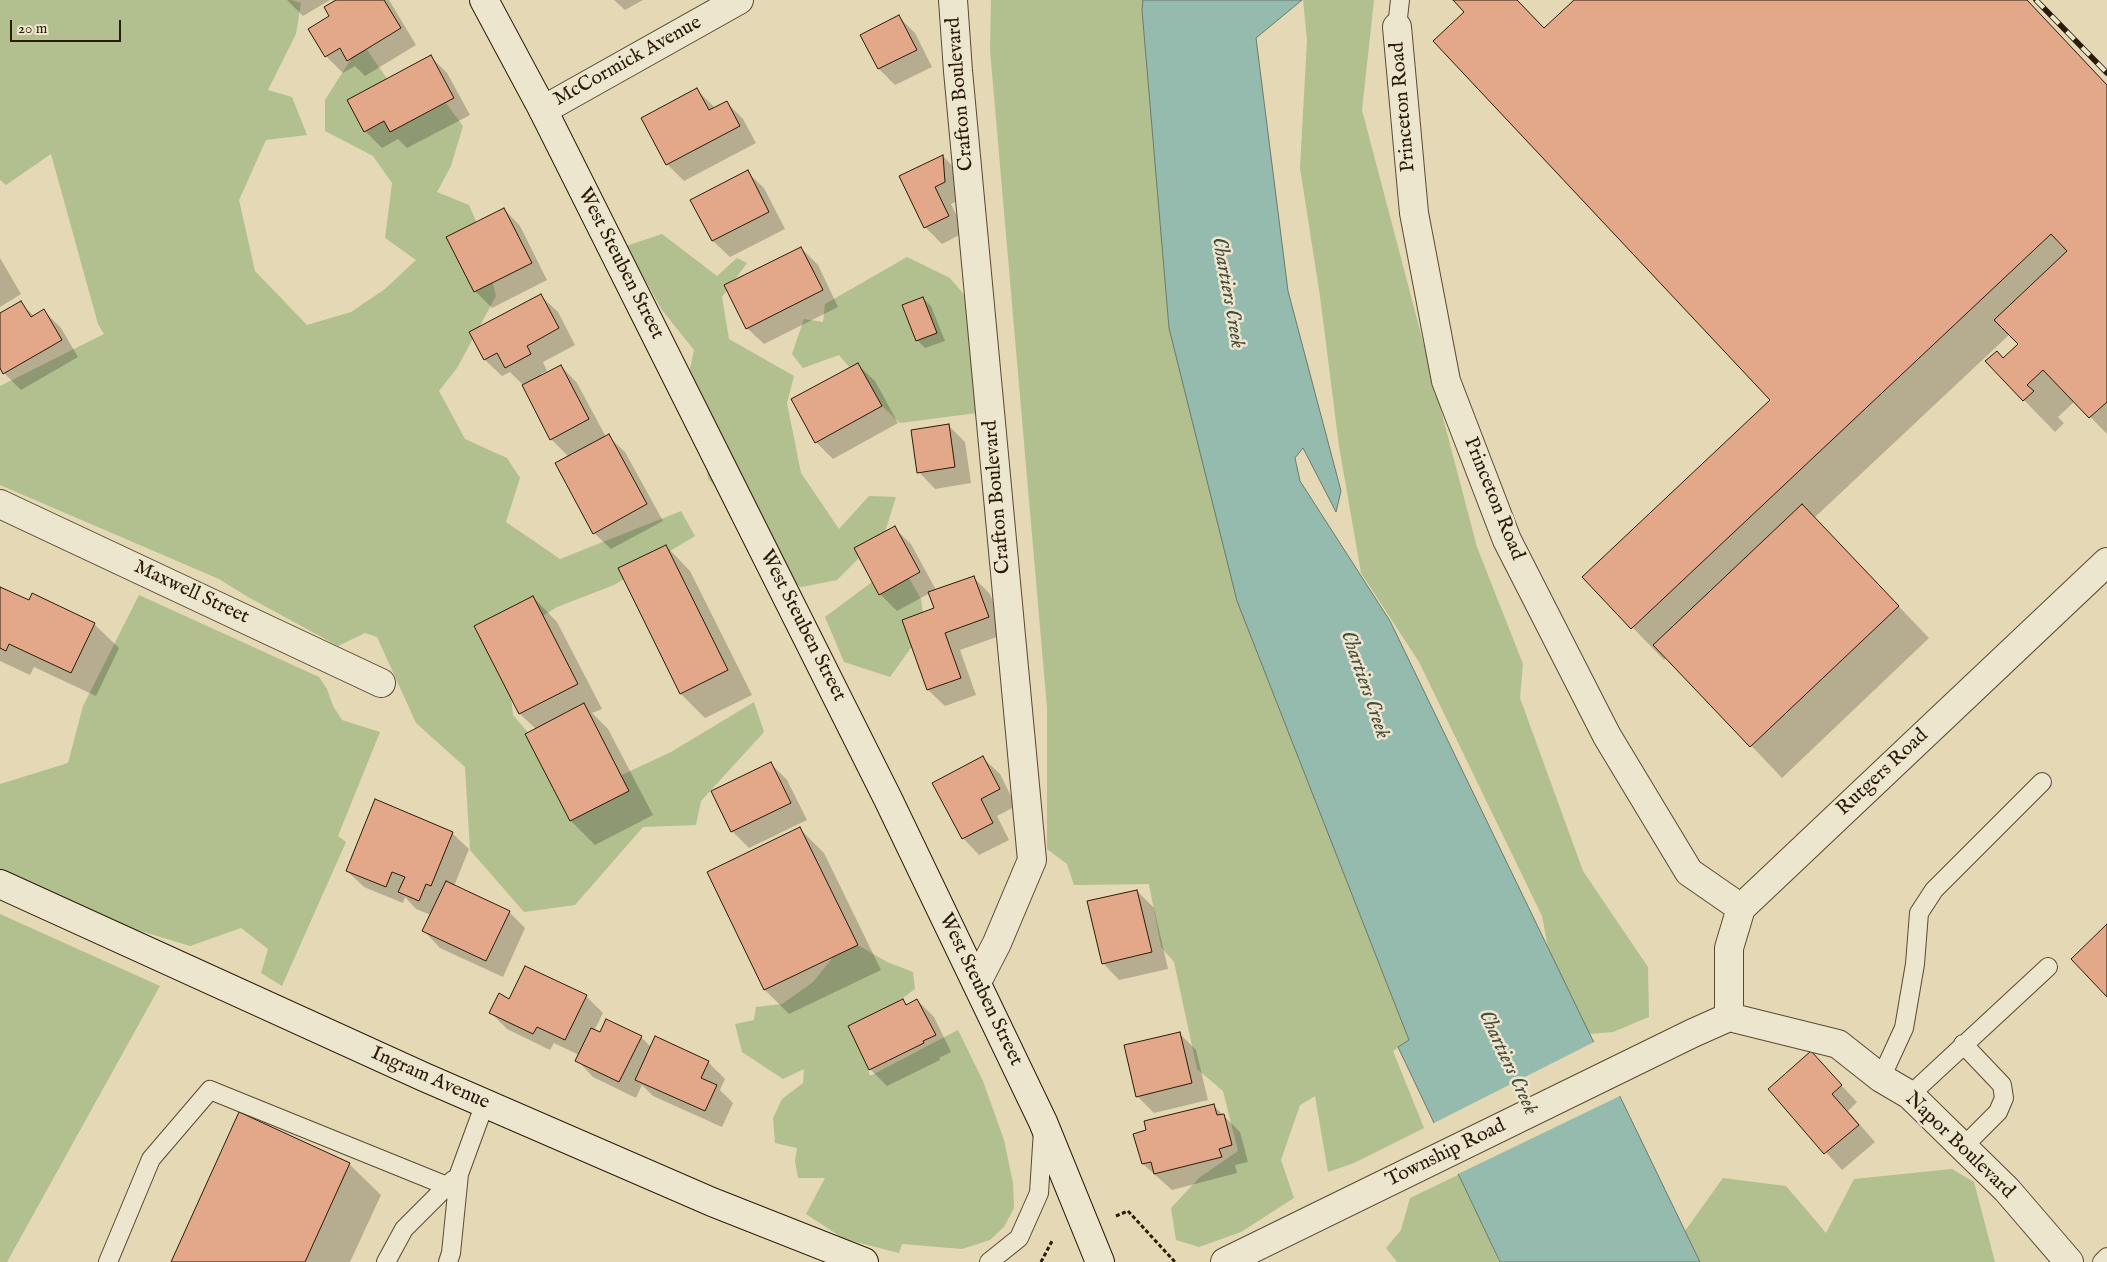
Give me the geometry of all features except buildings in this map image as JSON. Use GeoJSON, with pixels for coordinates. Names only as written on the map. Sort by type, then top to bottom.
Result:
{"type":"FeatureCollection","features":[{"type":"Feature","properties":{"kind":"street","name":"West Steuben Street"},"geometry":{"type":"LineString","coordinates":[[484,0],[543,110],[888,799],[1043,1122],[1100,1262]]}},
{"type":"Feature","properties":{"kind":"street","name":"McCormick Avenue"},"geometry":{"type":"LineString","coordinates":[[543,110],[739,0]]}},
{"type":"Feature","properties":{"kind":"street","name":"Crafton Boulevard"},"geometry":{"type":"LineString","coordinates":[[954,0],[959,81],[1032,860],[997,943],[977,982]]}},
{"type":"Feature","properties":{"kind":"street","name":"Princeton Road"},"geometry":{"type":"LineString","coordinates":[[1397,27],[1414,213],[1446,381],[1507,540],[1607,736],[1689,872],[1741,908]]}},
{"type":"Feature","properties":{"kind":"street","name":"Maxwell Street"},"geometry":{"type":"LineString","coordinates":[[0,504],[381,683]]}},
{"type":"Feature","properties":{"kind":"street","name":"Rutgers Road"},"geometry":{"type":"LineString","coordinates":[[1741,908],[2107,562]]}},
{"type":"Feature","properties":{"kind":"street","name":"Ingram Avenue"},"geometry":{"type":"LineString","coordinates":[[0,884],[237,994],[485,1103],[712,1202],[864,1262]]}},
{"type":"Feature","properties":{"kind":"street"},"geometry":{"type":"LineString","coordinates":[[1729,1017],[1730,948],[1741,908]]}},
{"type":"Feature","properties":{"kind":"street","name":"Napor Boulevard"},"geometry":{"type":"LineString","coordinates":[[1729,1017],[1838,1044],[1882,1078],[1910,1096],[2007,1190],[2070,1262]]}},
{"type":"Feature","properties":{"kind":"street","name":"Township Road"},"geometry":{"type":"LineString","coordinates":[[1225,1262],[1729,1017]]}},
{"type":"Feature","properties":{"kind":"lane"},"geometry":{"type":"LineString","coordinates":[[1397,27],[1400,0]]}},
{"type":"Feature","properties":{"kind":"lane"},"geometry":{"type":"LineString","coordinates":[[1882,1078],[1904,1028],[1915,964],[1919,913],[1934,890],[2042,782]]}},
{"type":"Feature","properties":{"kind":"lane"},"geometry":{"type":"LineString","coordinates":[[1910,1096],[1963,1044],[2048,966]]}},
{"type":"Feature","properties":{"kind":"lane"},"geometry":{"type":"LineString","coordinates":[[1963,1044],[2002,1085],[2004,1098],[1998,1112],[1963,1147]]}},
{"type":"Feature","properties":{"kind":"lane"},"geometry":{"type":"LineString","coordinates":[[108,1262],[151,1159],[210,1090],[453,1180]]}},
{"type":"Feature","properties":{"kind":"lane"},"geometry":{"type":"LineString","coordinates":[[448,1262],[451,1253],[453,1180],[485,1103]]}},
{"type":"Feature","properties":{"kind":"lane"},"geometry":{"type":"LineString","coordinates":[[989,1262],[1020,1238],[1039,1193],[1043,1122]]}},
{"type":"Feature","properties":{"kind":"lane"},"geometry":{"type":"LineString","coordinates":[[386,1262],[404,1229],[453,1180]]}},
{"type":"Feature","properties":{"kind":"lane"},"geometry":{"type":"LineString","coordinates":[[2102,1262],[2107,1257]]}},
{"type":"Feature","properties":{"kind":"green space"},"geometry":{"type":"Polygon","coordinates":[[[0,0],[292,0],[301,3],[296,34],[268,90],[292,97],[307,135],[266,140],[239,200],[255,271],[307,325],[351,312],[385,289],[416,260],[385,238],[392,183],[373,156],[325,131],[325,100],[358,48],[363,44],[392,86],[393,111],[425,114],[446,103],[463,126],[451,166],[437,192],[469,205],[479,228],[496,296],[457,368],[439,391],[465,439],[507,458],[520,478],[506,522],[560,559],[681,511],[695,536],[614,585],[557,607],[505,640],[513,715],[581,794],[671,752],[754,702],[764,732],[701,801],[696,825],[643,827],[575,905],[524,912],[470,850],[465,767],[416,723],[377,637],[365,633],[338,646],[219,579],[0,485],[0,386],[104,334],[98,324],[51,154],[6,185],[0,180],[0,0]]]}},
{"type":"Feature","properties":{"kind":"green space"},"geometry":{"type":"Polygon","coordinates":[[[991,0],[1143,0],[1142,10],[1169,328],[1409,1040],[1393,1051],[1424,1128],[1354,1163],[1328,1172],[1315,1096],[1300,1105],[1281,1160],[1294,1198],[1241,1232],[1199,1247],[1176,1240],[1171,1208],[1200,1177],[1238,1151],[1223,1091],[1197,1069],[1174,962],[1161,947],[1149,884],[1074,885],[1067,864],[1047,849],[1047,708],[990,50],[991,0]]]}},
{"type":"Feature","properties":{"kind":"green space"},"geometry":{"type":"Polygon","coordinates":[[[1303,0],[1374,0],[1362,110],[1477,547],[1523,664],[1520,698],[1583,871],[1648,967],[1649,1017],[1613,1032],[1565,1036],[1542,916],[1419,662],[1361,573],[1339,446],[1320,296],[1300,168],[1307,40],[1303,0]]]}},
{"type":"Feature","properties":{"kind":"green space"},"geometry":{"type":"Polygon","coordinates":[[[662,234],[717,276],[737,258],[747,263],[722,297],[729,339],[794,376],[787,403],[801,473],[839,529],[869,496],[896,497],[885,532],[837,580],[801,587],[757,562],[733,505],[708,479],[703,441],[681,412],[694,350],[662,310],[626,246],[662,234]]]}},
{"type":"Feature","properties":{"kind":"green space"},"geometry":{"type":"Polygon","coordinates":[[[907,257],[950,278],[991,327],[977,413],[900,423],[882,406],[839,355],[803,368],[792,354],[804,319],[823,322],[825,304],[907,257]]]}},
{"type":"Feature","properties":{"kind":"green space"},"geometry":{"type":"Polygon","coordinates":[[[909,578],[921,599],[925,628],[890,677],[844,662],[825,617],[872,582],[909,578]]]}},
{"type":"Feature","properties":{"kind":"green space"},"geometry":{"type":"Polygon","coordinates":[[[139,595],[319,677],[342,720],[380,732],[338,836],[346,842],[282,986],[261,973],[268,949],[241,928],[190,946],[114,923],[0,869],[0,784],[68,763],[83,706],[139,595]]]}},
{"type":"Feature","properties":{"kind":"green space"},"geometry":{"type":"Polygon","coordinates":[[[0,914],[160,986],[7,1262],[0,1262],[0,914]]]}},
{"type":"Feature","properties":{"kind":"green space"},"geometry":{"type":"Polygon","coordinates":[[[858,945],[887,962],[913,972],[915,989],[858,1030],[870,1076],[958,1030],[983,1081],[1004,1140],[1013,1183],[1014,1208],[1004,1227],[990,1240],[962,1249],[902,1244],[899,1253],[844,1239],[806,1214],[825,1178],[798,1178],[795,1161],[797,1148],[775,1143],[773,1118],[782,1099],[803,1083],[804,1069],[783,1079],[742,1052],[735,1024],[754,1020],[756,1007],[782,1004],[813,982],[834,956],[858,945]]]}},
{"type":"Feature","properties":{"kind":"green space"},"geometry":{"type":"Polygon","coordinates":[[[1952,1169],[1974,1182],[1995,1262],[1700,1262],[1685,1231],[1723,1178],[1786,1186],[1826,1233],[1854,1179],[1952,1169]]]}},
{"type":"Feature","properties":{"kind":"green space"},"geometry":{"type":"Polygon","coordinates":[[[1460,1174],[1499,1262],[1397,1262],[1386,1248],[1401,1230],[1410,1198],[1460,1174]]]}},
{"type":"Feature","properties":{"kind":"water","name":"Chartiers Creek"},"geometry":{"type":"Polygon","coordinates":[[[1143,0],[1302,0],[1256,38],[1288,291],[1341,491],[1336,512],[1303,448],[1295,458],[1300,481],[1390,621],[1700,1262],[1500,1262],[1398,1047],[1409,1040],[1237,601],[1169,328],[1142,10],[1143,0]]]}},
{"type":"Feature","properties":{"kind":"pier"},"geometry":{"type":"Polygon","coordinates":[[[1596,1041],[1622,1095],[1456,1175],[1432,1124],[1596,1041]]]}},
{"type":"Feature","properties":{"kind":"railway"},"geometry":{"type":"LineString","coordinates":[[2036,0],[2107,73]]}}]}
